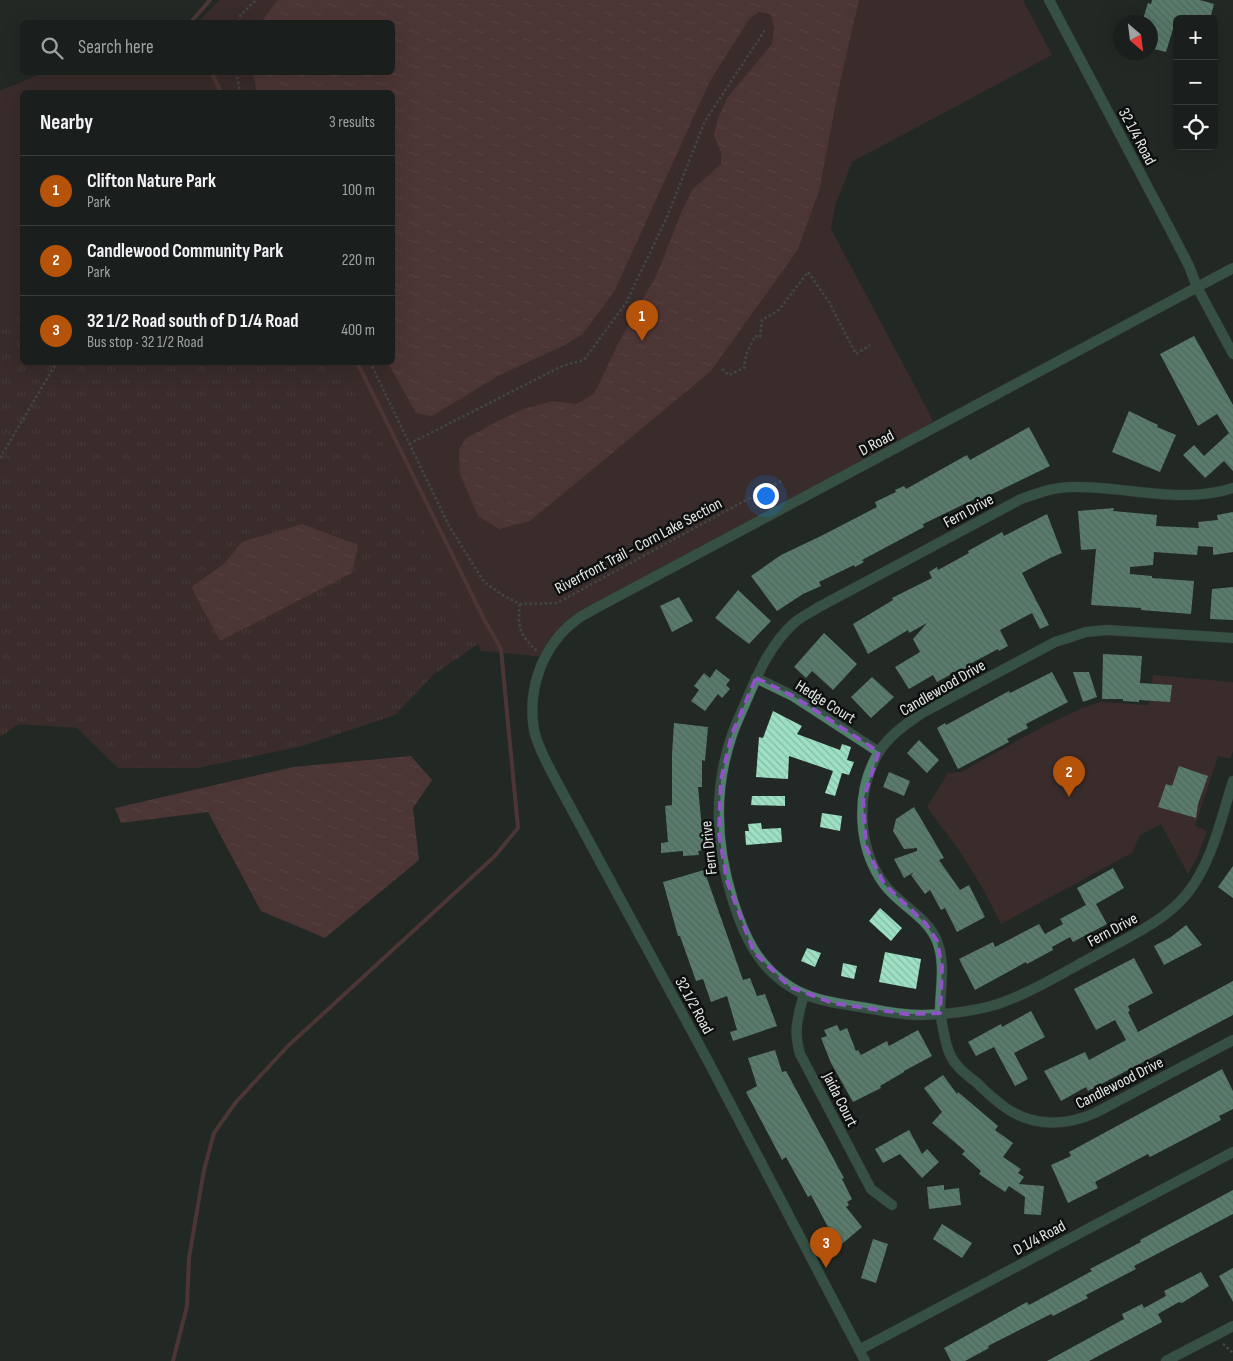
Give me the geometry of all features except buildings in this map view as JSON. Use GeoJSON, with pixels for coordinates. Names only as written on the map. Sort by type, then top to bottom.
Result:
{"type":"FeatureCollection","features":[{"type":"Feature","properties":{"kind":"street","name":"32 1/4 Road"},"geometry":{"type":"LineString","coordinates":[[1049,0],[1172,233],[1189,266],[1197,287],[1233,354]]}},
{"type":"Feature","properties":{"kind":"street","name":"D Road"},"geometry":{"type":"LineString","coordinates":[[544,657],[556,639],[576,620],[596,608],[1233,268]]}},
{"type":"Feature","properties":{"kind":"street","name":"Fern Drive"},"geometry":{"type":"LineString","coordinates":[[1233,488],[1218,493],[1185,496],[1072,486],[1048,489],[1021,499],[819,607],[796,622],[781,636],[768,654],[732,734],[725,759],[719,800],[719,834],[722,858],[740,922],[754,952],[778,978],[804,994],[833,1003],[906,1014],[963,1012],[998,1004],[1030,990],[1159,920],[1185,896],[1204,866],[1233,781]]}},
{"type":"Feature","properties":{"kind":"street","name":"Candlewood Drive"},"geometry":{"type":"LineString","coordinates":[[1233,638],[1107,630],[1086,632],[1055,642],[909,721],[879,752],[870,774],[863,800],[862,826],[872,865],[884,884],[933,931],[940,949],[942,967],[940,1013],[949,1052],[961,1070],[1006,1108],[1029,1119],[1042,1122],[1069,1122],[1085,1117],[1233,1040]]}},
{"type":"Feature","properties":{"kind":"street","name":"32 1/2 Road"},"geometry":{"type":"LineString","coordinates":[[544,657],[536,678],[533,701],[534,730],[542,752],[708,1061],[865,1361]]}},
{"type":"Feature","properties":{"kind":"street","name":"Hedge Court"},"geometry":{"type":"LineString","coordinates":[[756,678],[793,696],[879,752]]}},
{"type":"Feature","properties":{"kind":"street","name":"Jaida Court"},"geometry":{"type":"LineString","coordinates":[[804,994],[796,1022],[796,1039],[800,1054],[871,1189],[892,1205]]}},
{"type":"Feature","properties":{"kind":"street","name":"D 1/4 Road"},"geometry":{"type":"LineString","coordinates":[[860,1350],[1233,1152]]}},
{"type":"Feature","properties":{"kind":"street"},"geometry":{"type":"LineString","coordinates":[[1166,1361],[1233,1326]]}},
{"type":"Feature","properties":{"kind":"path"},"geometry":{"type":"LineString","coordinates":[[239,20],[240,16],[256,0]]}},
{"type":"Feature","properties":{"kind":"path"},"geometry":{"type":"LineString","coordinates":[[409,444],[562,366],[584,360],[626,303],[667,218],[705,121],[765,30]]}},
{"type":"Feature","properties":{"kind":"path"},"geometry":{"type":"LineString","coordinates":[[237,75],[240,90]]}},
{"type":"Feature","properties":{"kind":"path"},"geometry":{"type":"LineString","coordinates":[[722,369],[729,375],[744,368],[746,355],[754,336],[760,337],[762,320],[779,310],[808,272],[829,302],[856,354],[870,345]]}},
{"type":"Feature","properties":{"kind":"path"},"geometry":{"type":"LineString","coordinates":[[0,458],[55,365]]}},
{"type":"Feature","properties":{"kind":"path"},"geometry":{"type":"LineString","coordinates":[[371,365],[449,526],[484,582],[504,596],[520,604],[519,627],[530,645],[544,657]]}},
{"type":"Feature","properties":{"kind":"path","name":"Riverfront Trail - Corn Lake Section"},"geometry":{"type":"LineString","coordinates":[[520,604],[556,603],[781,481]]}},
{"type":"Feature","properties":{"kind":"highlighted area"},"geometry":{"type":"Polygon","coordinates":[[[756,678],[793,696],[879,752],[863,800],[866,847],[884,884],[926,924],[937,941],[942,967],[940,1013],[906,1014],[833,1003],[790,987],[754,952],[727,881],[719,833],[721,780],[732,734],[756,678]]]}},
{"type":"Feature","properties":{"kind":"green space"},"geometry":{"type":"Polygon","coordinates":[[[220,0],[1023,0],[1052,55],[852,162],[835,206],[831,229],[933,420],[917,437],[576,620],[544,657],[481,651],[388,454],[339,365],[395,365],[395,90],[20,90],[20,307],[0,319],[0,91],[37,75],[395,75],[395,20],[200,20],[220,0]]]}},
{"type":"Feature","properties":{"kind":"green space"},"geometry":{"type":"Polygon","coordinates":[[[20,105],[20,365],[349,365],[487,638],[433,675],[395,715],[299,747],[197,768],[118,768],[77,728],[19,724],[0,737],[0,110],[20,105]]]}},
{"type":"Feature","properties":{"kind":"green space"},"geometry":{"type":"Polygon","coordinates":[[[1153,675],[1233,682],[1233,751],[1230,759],[1218,756],[1195,826],[1207,831],[1188,874],[1161,824],[1140,835],[1132,853],[1001,924],[983,889],[959,850],[927,807],[948,773],[961,772],[1044,726],[1082,708],[1100,702],[1149,705],[1153,675]]]}},
{"type":"Feature","properties":{"kind":"water"},"geometry":{"type":"Polygon","coordinates":[[[278,0],[859,0],[840,82],[819,191],[797,251],[710,372],[530,521],[499,529],[478,516],[460,474],[459,450],[465,439],[523,409],[553,401],[576,404],[594,394],[618,344],[657,274],[692,190],[721,164],[721,152],[714,136],[718,118],[728,97],[772,44],[774,28],[771,14],[759,12],[750,18],[710,81],[615,290],[583,334],[565,345],[498,376],[432,416],[416,413],[389,365],[395,365],[395,90],[257,90],[253,75],[395,75],[395,20],[263,20],[278,0]]]}},
{"type":"Feature","properties":{"kind":"water"},"geometry":{"type":"Polygon","coordinates":[[[302,524],[358,545],[352,573],[220,641],[191,587],[224,564],[242,542],[302,524]]]}},
{"type":"Feature","properties":{"kind":"water"},"geometry":{"type":"Polygon","coordinates":[[[411,756],[432,780],[413,808],[419,860],[325,938],[261,911],[208,812],[121,823],[115,808],[293,767],[411,756]]]}},
{"type":"Feature","properties":{"kind":"waterway"},"geometry":{"type":"LineString","coordinates":[[193,20],[210,0]]}},
{"type":"Feature","properties":{"kind":"waterway"},"geometry":{"type":"LineString","coordinates":[[212,75],[220,90]]}},
{"type":"Feature","properties":{"kind":"waterway"},"geometry":{"type":"LineString","coordinates":[[173,1361],[187,1306],[189,1258],[204,1170],[214,1133],[236,1102],[288,1046],[495,856],[518,828],[501,649],[484,619],[358,365]]}},
{"type":"Feature","properties":{"kind":"place","name":"Clifton Nature Park"},"geometry":{"type":"Point","coordinates":[642,341]}},
{"type":"Feature","properties":{"kind":"place","name":"Candlewood Community Park"},"geometry":{"type":"Point","coordinates":[1069,797]}},
{"type":"Feature","properties":{"kind":"place","name":"32 1/2 Road south of D 1/4 Road"},"geometry":{"type":"Point","coordinates":[826,1268]}}]}
